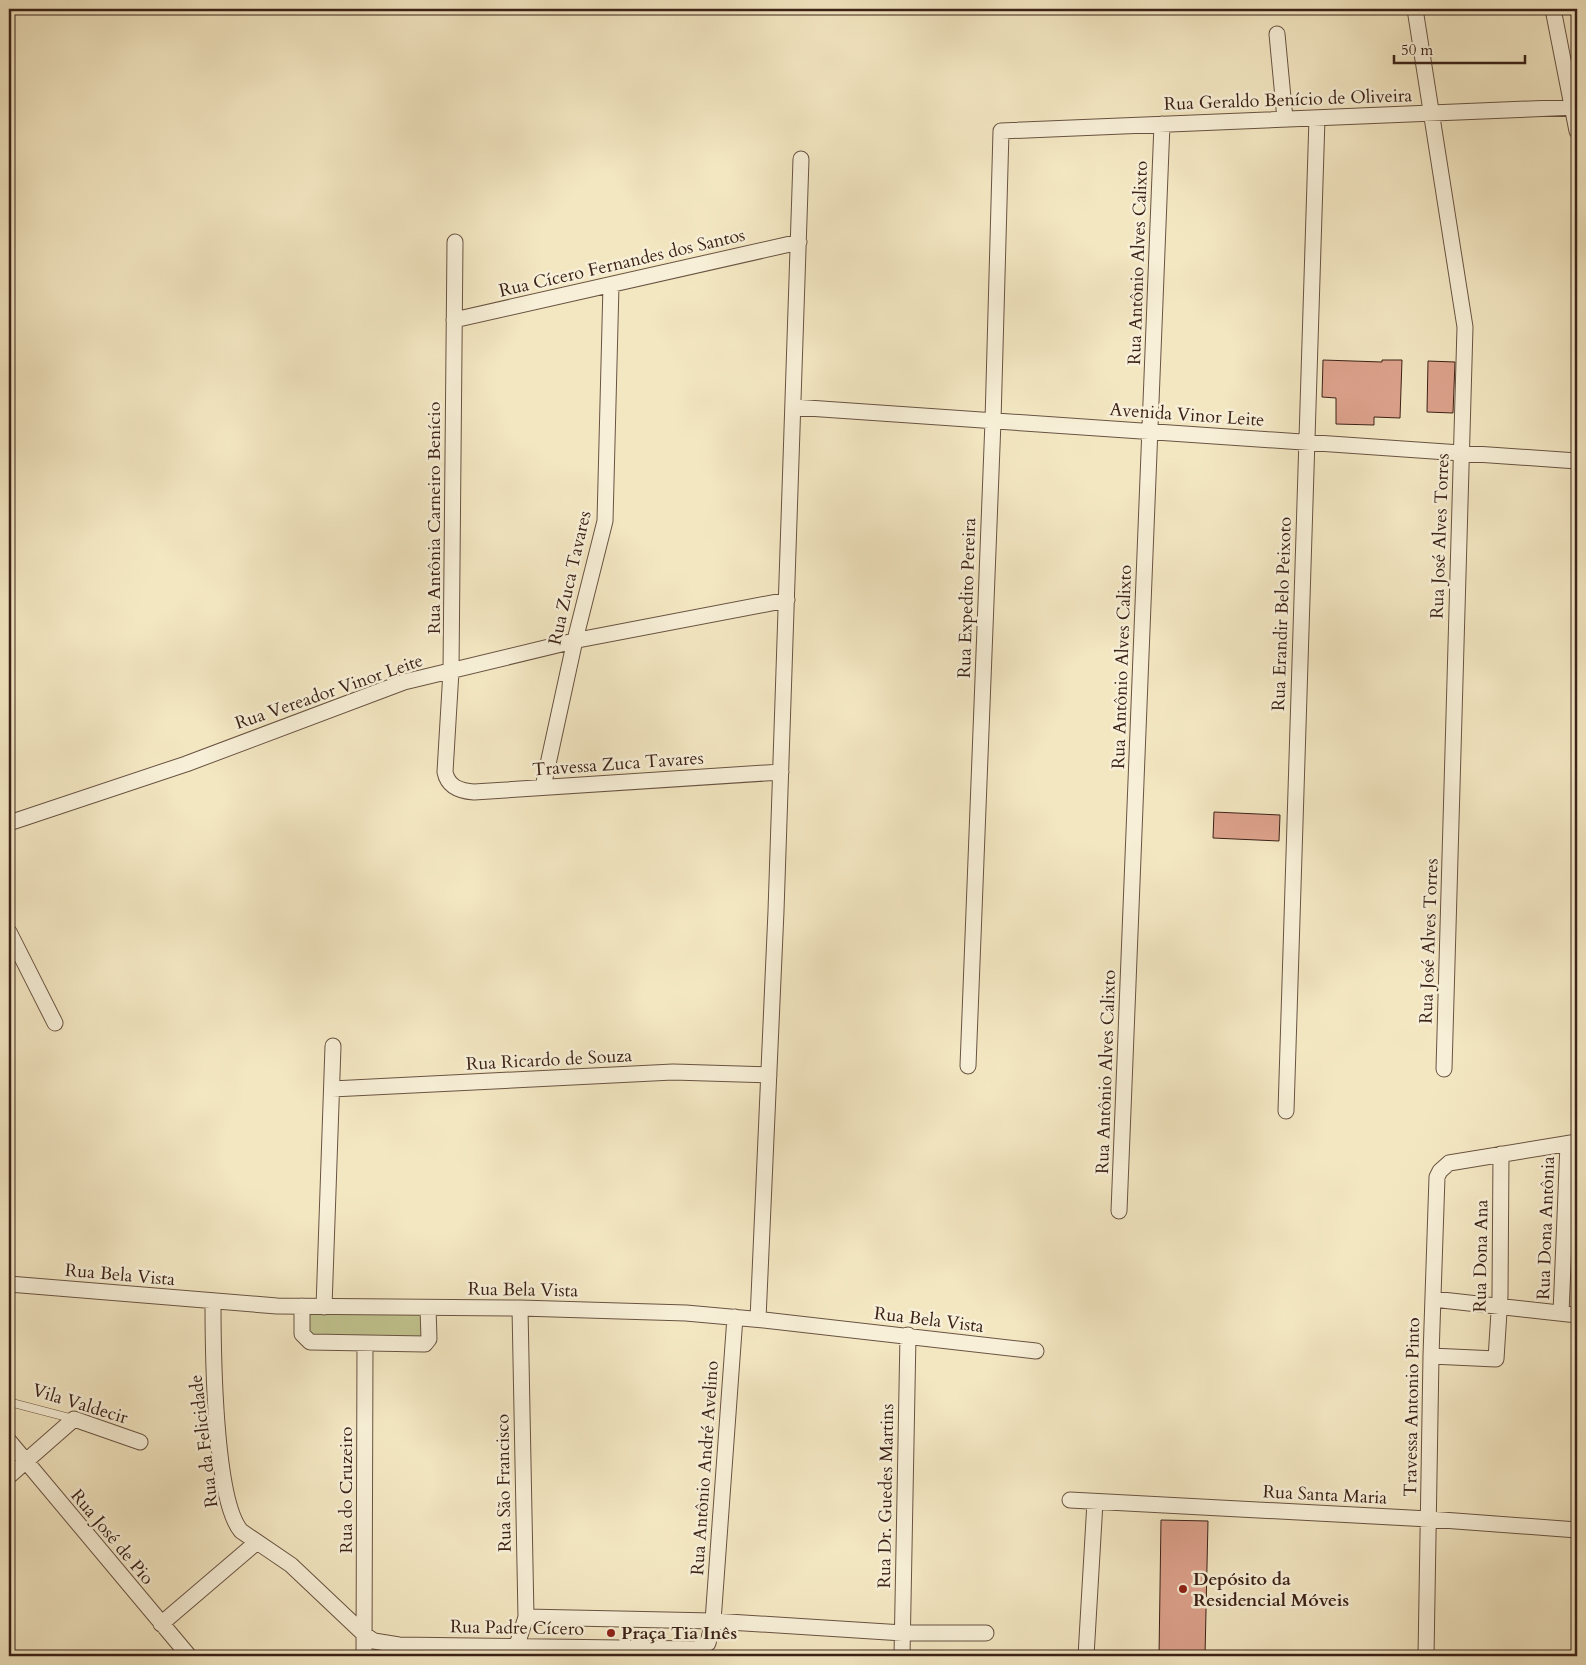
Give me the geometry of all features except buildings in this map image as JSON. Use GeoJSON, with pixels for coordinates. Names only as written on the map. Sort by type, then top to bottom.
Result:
{"type":"FeatureCollection","features":[{"type":"Feature","properties":{"kind":"street","name":"Rua José Alves Torres"},"geometry":{"type":"LineString","coordinates":[[1415,9],[1465,327],[1444,1069]]}},
{"type":"Feature","properties":{"kind":"street"},"geometry":{"type":"LineString","coordinates":[[1553,9],[1575,107],[1577,131]]}},
{"type":"Feature","properties":{"kind":"street"},"geometry":{"type":"LineString","coordinates":[[1277,34],[1285,119]]}},
{"type":"Feature","properties":{"kind":"street","name":"Rua Geraldo Benício de Oliveira"},"geometry":{"type":"LineString","coordinates":[[1001,131],[1575,107]]}},
{"type":"Feature","properties":{"kind":"street","name":"Rua Erandir Belo Peixoto"},"geometry":{"type":"LineString","coordinates":[[1286,1110],[1317,118]]}},
{"type":"Feature","properties":{"kind":"street","name":"Rua Antônio Alves Calixto"},"geometry":{"type":"LineString","coordinates":[[1120,1211],[1162,124]]}},
{"type":"Feature","properties":{"kind":"street","name":"Rua Expedito Pereira"},"geometry":{"type":"LineString","coordinates":[[968,1066],[993,421],[1001,131]]}},
{"type":"Feature","properties":{"kind":"street"},"geometry":{"type":"LineString","coordinates":[[758,1319],[781,772],[802,159]]}},
{"type":"Feature","properties":{"kind":"street","name":"Rua Antônia Carneiro Benício"},"geometry":{"type":"LineString","coordinates":[[455,242],[452,671],[445,772],[449,782],[457,789]]}},
{"type":"Feature","properties":{"kind":"street","name":"Rua Cícero Fernandes dos Santos"},"geometry":{"type":"LineString","coordinates":[[454,320],[799,242]]}},
{"type":"Feature","properties":{"kind":"street","name":"Rua Zuca Tavares"},"geometry":{"type":"LineString","coordinates":[[543,787],[575,640],[605,521],[611,284]]}},
{"type":"Feature","properties":{"kind":"street","name":"Avenida Vinor Leite"},"geometry":{"type":"LineString","coordinates":[[793,408],[1577,461]]}},
{"type":"Feature","properties":{"kind":"street","name":"Rua Vereador Vinor Leite"},"geometry":{"type":"LineString","coordinates":[[9,822],[186,764],[404,682],[575,640],[787,600]]}},
{"type":"Feature","properties":{"kind":"street","name":"Travessa Zuca Tavares"},"geometry":{"type":"LineString","coordinates":[[457,789],[474,792],[781,772]]}},
{"type":"Feature","properties":{"kind":"street"},"geometry":{"type":"LineString","coordinates":[[9,932],[55,1023]]}},
{"type":"Feature","properties":{"kind":"street"},"geometry":{"type":"LineString","coordinates":[[324,1307],[333,1046]]}},
{"type":"Feature","properties":{"kind":"street","name":"Rua Ricardo de Souza"},"geometry":{"type":"LineString","coordinates":[[332,1089],[673,1072],[769,1075]]}},
{"type":"Feature","properties":{"kind":"street"},"geometry":{"type":"LineString","coordinates":[[1501,1154],[1573,1143]]}},
{"type":"Feature","properties":{"kind":"street","name":"Rua Dona Antônia"},"geometry":{"type":"LineString","coordinates":[[1562,1313],[1573,1143]]}},
{"type":"Feature","properties":{"kind":"street","name":"Travessa Antonio Pinto"},"geometry":{"type":"LineString","coordinates":[[1426,1656],[1432,1300],[1438,1177],[1440,1171],[1449,1163],[1501,1154]]}},
{"type":"Feature","properties":{"kind":"street","name":"Rua Dona Ana"},"geometry":{"type":"LineString","coordinates":[[1431,1356],[1496,1359],[1499,1306],[1501,1154]]}},
{"type":"Feature","properties":{"kind":"street","name":"Rua Bela Vista"},"geometry":{"type":"LineString","coordinates":[[9,1284],[213,1302],[324,1307],[520,1308],[735,1317],[1036,1352]]}},
{"type":"Feature","properties":{"kind":"street"},"geometry":{"type":"LineString","coordinates":[[1432,1300],[1577,1315]]}},
{"type":"Feature","properties":{"kind":"street","name":"Rua da Felicidade"},"geometry":{"type":"LineString","coordinates":[[213,1302],[214,1372],[227,1498],[235,1524],[241,1531],[292,1565],[365,1635]]}},
{"type":"Feature","properties":{"kind":"street"},"geometry":{"type":"LineString","coordinates":[[302,1306],[302,1334],[310,1342],[365,1344],[425,1344],[429,1339],[428,1308]]}},
{"type":"Feature","properties":{"kind":"street","name":"Rua São Francisco"},"geometry":{"type":"LineString","coordinates":[[516,1652],[526,1617],[520,1308]]}},
{"type":"Feature","properties":{"kind":"street","name":"Rua Antônio André Avelino"},"geometry":{"type":"LineString","coordinates":[[713,1622],[735,1317]]}},
{"type":"Feature","properties":{"kind":"street","name":"Rua Dr. Guedes Martins"},"geometry":{"type":"LineString","coordinates":[[902,1656],[908,1336]]}},
{"type":"Feature","properties":{"kind":"street","name":"Rua do Cruzeiro"},"geometry":{"type":"LineString","coordinates":[[364,1656],[365,1344]]}},
{"type":"Feature","properties":{"kind":"street"},"geometry":{"type":"LineString","coordinates":[[9,1476],[18,1452],[74,1419]]}},
{"type":"Feature","properties":{"kind":"street","name":"Vila Valdecir"},"geometry":{"type":"LineString","coordinates":[[74,1419],[140,1442]]}},
{"type":"Feature","properties":{"kind":"street"},"geometry":{"type":"LineString","coordinates":[[9,1427],[18,1452]]}},
{"type":"Feature","properties":{"kind":"street","name":"Rua José de Pio"},"geometry":{"type":"LineString","coordinates":[[18,1452],[189,1656]]}},
{"type":"Feature","properties":{"kind":"street","name":"Rua Santa Maria"},"geometry":{"type":"LineString","coordinates":[[1070,1500],[1429,1519],[1577,1530]]}},
{"type":"Feature","properties":{"kind":"street"},"geometry":{"type":"LineString","coordinates":[[1086,1656],[1095,1502]]}},
{"type":"Feature","properties":{"kind":"street"},"geometry":{"type":"LineString","coordinates":[[161,1624],[258,1542]]}},
{"type":"Feature","properties":{"kind":"street","name":"Rua Padre Cícero"},"geometry":{"type":"LineString","coordinates":[[526,1617],[713,1622],[902,1633],[986,1633]]}},
{"type":"Feature","properties":{"kind":"street","name":"Rua Padre Cícero"},"geometry":{"type":"LineString","coordinates":[[365,1635],[374,1641],[399,1645],[516,1652],[696,1649],[708,1643],[713,1622]]}},
{"type":"Feature","properties":{"kind":"lane","name":"Vila Valdecir"},"geometry":{"type":"LineString","coordinates":[[9,1402],[74,1419]]}},
{"type":"Feature","properties":{"kind":"green space"},"geometry":{"type":"Polygon","coordinates":[[[309,1312],[422,1312],[422,1337],[313,1336],[309,1331],[309,1312]]]}},
{"type":"Feature","properties":{"kind":"place","name":"Depósito da Residencial Móveis"},"geometry":{"type":"Point","coordinates":[1183,1589]}},
{"type":"Feature","properties":{"kind":"place","name":"Praça Tia Inês"},"geometry":{"type":"Point","coordinates":[611,1633]}}]}
